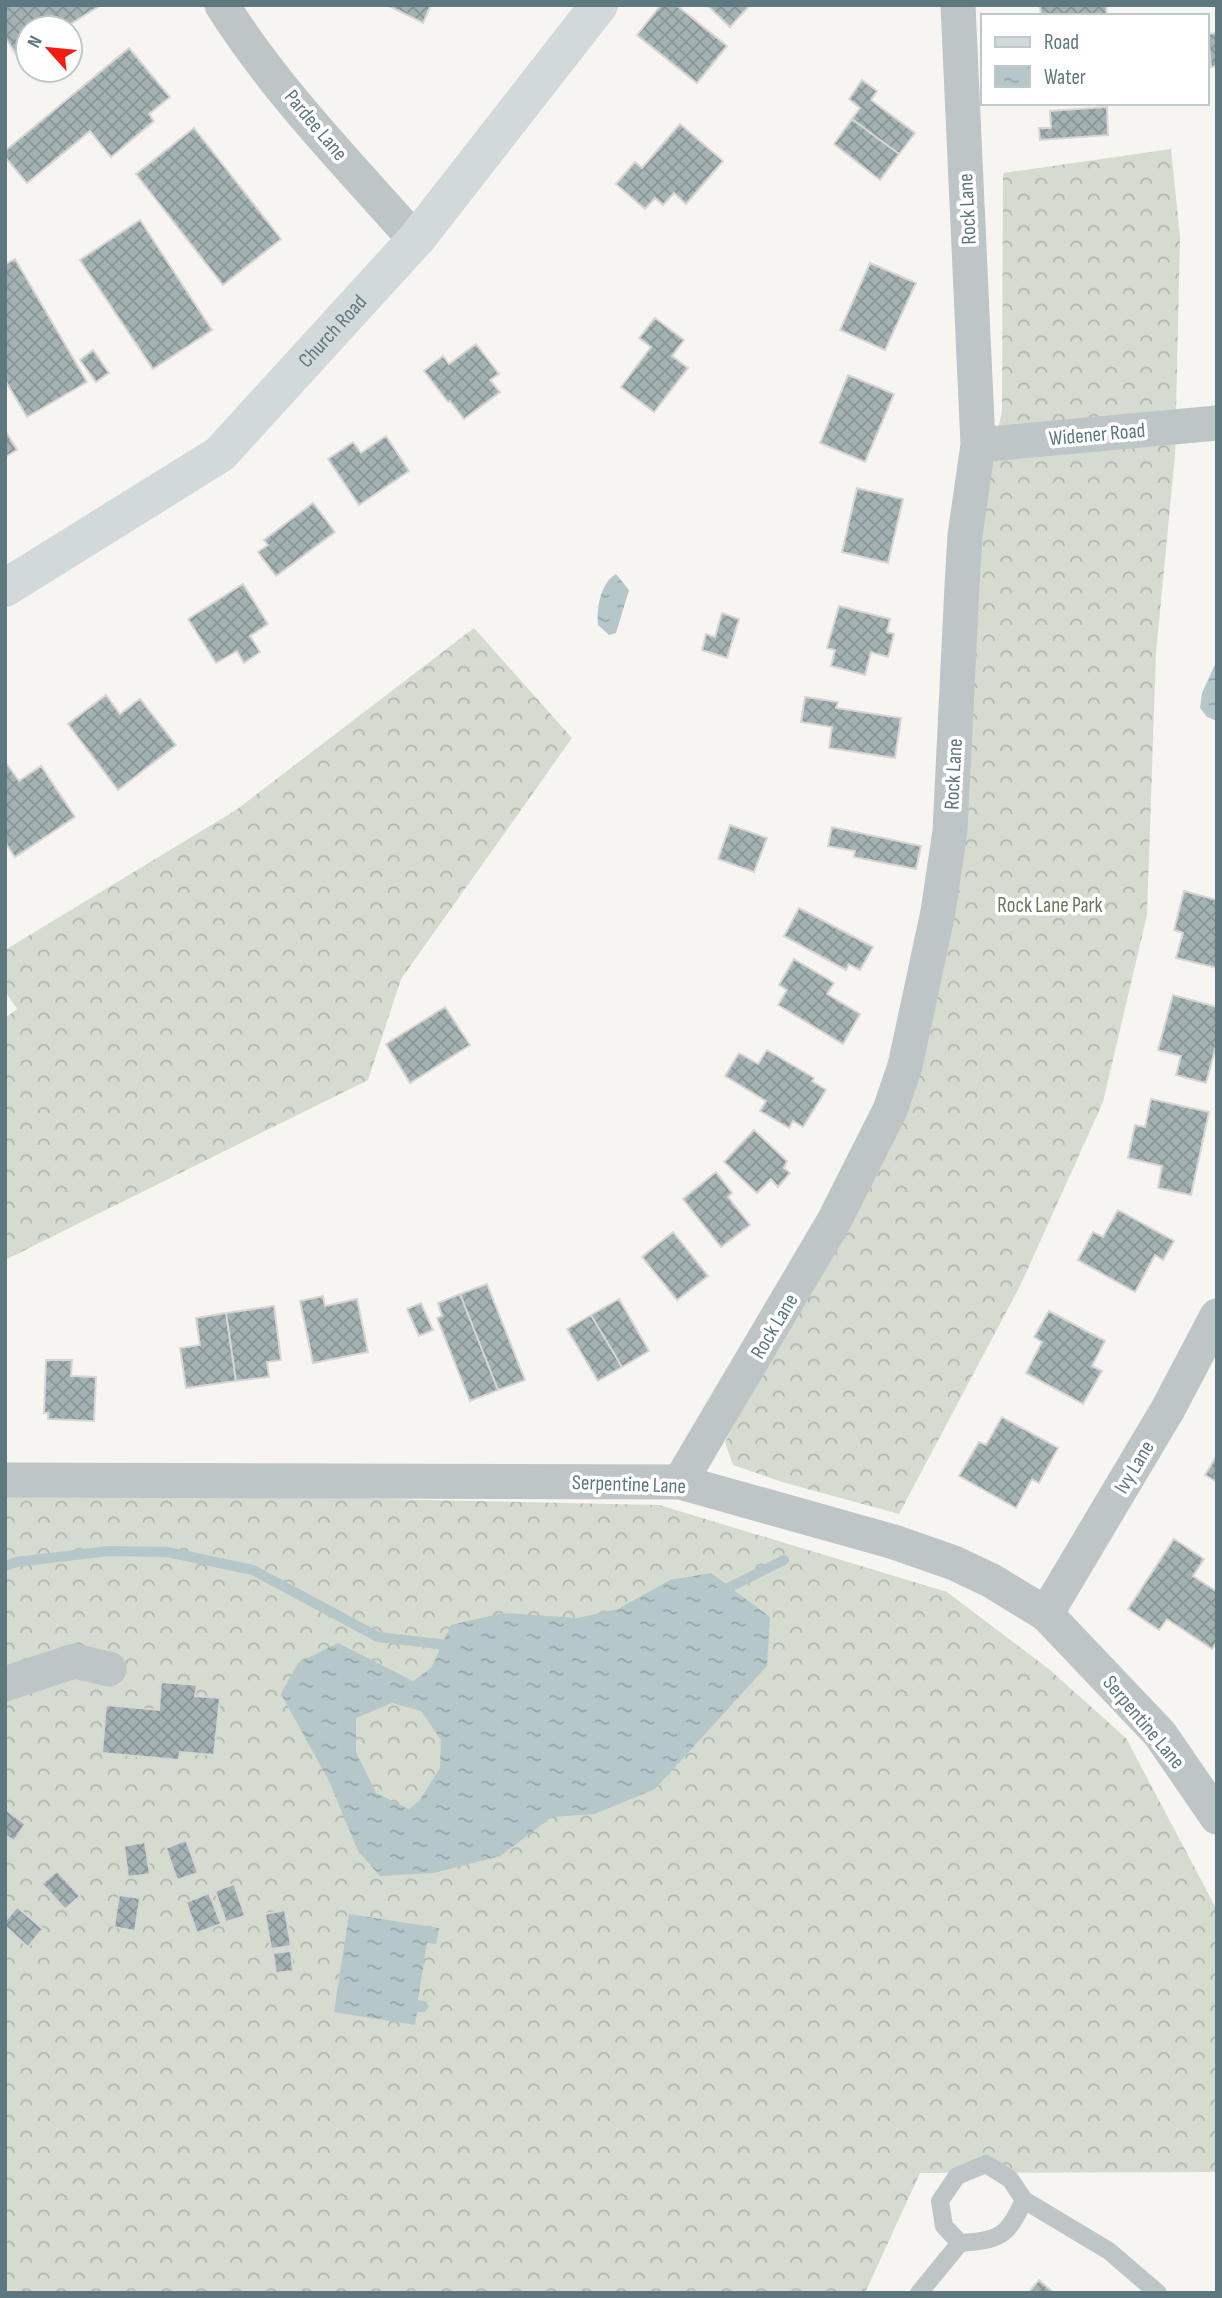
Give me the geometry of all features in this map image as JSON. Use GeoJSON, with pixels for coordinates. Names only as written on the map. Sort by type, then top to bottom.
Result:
{"type":"FeatureCollection","features":[{"type":"Feature","properties":{"kind":"main road","name":"Church Road"},"geometry":{"type":"LineString","coordinates":[[5,588],[220,454],[415,240],[599,5]]}},
{"type":"Feature","properties":{"kind":"street","name":"Pardee Lane"},"geometry":{"type":"LineString","coordinates":[[222,5],[234,25],[302,112],[415,240]]}},
{"type":"Feature","properties":{"kind":"street","name":"Rock Lane"},"geometry":{"type":"LineString","coordinates":[[680,1482],[834,1221],[890,1110],[905,1066],[938,912],[950,831],[964,561],[978,445],[958,5]]}},
{"type":"Feature","properties":{"kind":"street","name":"Widener Road"},"geometry":{"type":"LineString","coordinates":[[978,445],[1217,423]]}},
{"type":"Feature","properties":{"kind":"street","name":"Ivy Lane"},"geometry":{"type":"LineString","coordinates":[[1046,1614],[1168,1409],[1217,1316]]}},
{"type":"Feature","properties":{"kind":"street","name":"Serpentine Lane"},"geometry":{"type":"LineString","coordinates":[[5,1480],[680,1482],[894,1542],[954,1563],[992,1581],[1046,1614],[1160,1734],[1217,1817]]}},
{"type":"Feature","properties":{"kind":"street"},"geometry":{"type":"LineString","coordinates":[[5,1684],[74,1661],[108,1668]]}},
{"type":"Feature","properties":{"kind":"lane"},"geometry":{"type":"LineString","coordinates":[[960,2243],[944,2226],[940,2201],[957,2176],[986,2164],[1010,2179],[1024,2200],[1109,2251],[1158,2293]]}},
{"type":"Feature","properties":{"kind":"lane"},"geometry":{"type":"LineString","coordinates":[[919,2293],[960,2243],[991,2241],[1012,2225],[1024,2200]]}},
{"type":"Feature","properties":{"kind":"green space","name":"Rock Lane Park"},"geometry":{"type":"Polygon","coordinates":[[[1171,149],[1180,237],[1175,455],[1156,653],[1147,915],[1103,1102],[1021,1284],[899,1514],[782,1482],[733,1465],[725,1442],[896,1134],[988,478],[1002,411],[1003,173],[1171,149]]]}},
{"type":"Feature","properties":{"kind":"green space"},"geometry":{"type":"Polygon","coordinates":[[[474,628],[572,738],[401,979],[368,1080],[5,1260],[5,1018],[17,1009],[5,991],[5,950],[236,810],[474,628]]]}},
{"type":"Feature","properties":{"kind":"green space"},"geometry":{"type":"Polygon","coordinates":[[[5,1491],[659,1505],[947,1592],[1050,1670],[1126,1738],[1217,1910],[1217,2172],[920,2173],[865,2293],[5,2293],[5,1491]]]}},
{"type":"Feature","properties":{"kind":"water"},"geometry":{"type":"Polygon","coordinates":[[[616,574],[629,590],[616,633],[609,635],[598,625],[598,611],[603,589],[616,574]]]}},
{"type":"Feature","properties":{"kind":"water"},"geometry":{"type":"Polygon","coordinates":[[[1217,660],[1217,721],[1207,717],[1200,708],[1202,693],[1217,660]]]}},
{"type":"Feature","properties":{"kind":"water"},"geometry":{"type":"Polygon","coordinates":[[[711,1573],[770,1617],[767,1666],[655,1789],[595,1814],[552,1817],[500,1856],[434,1873],[380,1876],[358,1851],[329,1781],[281,1694],[298,1663],[338,1643],[413,1681],[431,1668],[451,1625],[503,1613],[578,1618],[618,1609],[670,1580],[711,1573]],[[392,1703],[356,1718],[356,1752],[376,1793],[409,1809],[419,1801],[440,1768],[441,1740],[421,1711],[392,1703]]]}},
{"type":"Feature","properties":{"kind":"water"},"geometry":{"type":"Polygon","coordinates":[[[349,1914],[439,1928],[436,1944],[427,1943],[418,2000],[425,2001],[429,2006],[425,2012],[417,2012],[415,2025],[334,2012],[349,1914]]]}},
{"type":"Feature","properties":{"kind":"building"},"geometry":{"type":"Polygon","coordinates":[[[5,5],[101,5],[84,16],[14,14],[14,51],[5,37],[5,5]]]}},
{"type":"Feature","properties":{"kind":"building"},"geometry":{"type":"Polygon","coordinates":[[[387,5],[431,5],[423,23],[387,5]]]}},
{"type":"Feature","properties":{"kind":"building"},"geometry":{"type":"Polygon","coordinates":[[[661,5],[676,5],[727,46],[697,83],[637,35],[661,5]]]}},
{"type":"Feature","properties":{"kind":"building"},"geometry":{"type":"Polygon","coordinates":[[[707,5],[750,5],[730,27],[707,5]]]}},
{"type":"Feature","properties":{"kind":"building"},"geometry":{"type":"Polygon","coordinates":[[[1040,5],[1106,5],[1107,14],[1041,14],[1040,5]]]}},
{"type":"Feature","properties":{"kind":"building"},"geometry":{"type":"Polygon","coordinates":[[[1217,33],[1217,66],[1211,67],[1208,34],[1217,33]]]}},
{"type":"Feature","properties":{"kind":"building"},"geometry":{"type":"Polygon","coordinates":[[[129,48],[170,97],[149,114],[154,121],[111,157],[90,131],[27,183],[5,157],[5,151],[129,48]]]}},
{"type":"Feature","properties":{"kind":"building"},"geometry":{"type":"Polygon","coordinates":[[[862,80],[877,91],[871,100],[915,133],[899,154],[852,119],[860,108],[849,99],[862,80]]]}},
{"type":"Feature","properties":{"kind":"building"},"geometry":{"type":"Polygon","coordinates":[[[1107,107],[1108,135],[1040,140],[1039,128],[1051,128],[1050,111],[1107,107]]]}},
{"type":"Feature","properties":{"kind":"building"},"geometry":{"type":"Polygon","coordinates":[[[852,119],[899,154],[880,180],[834,144],[852,119]]]}},
{"type":"Feature","properties":{"kind":"building"},"geometry":{"type":"Polygon","coordinates":[[[680,124],[723,161],[686,204],[674,193],[663,205],[655,198],[645,209],[616,184],[635,162],[642,168],[680,124]]]}},
{"type":"Feature","properties":{"kind":"building"},"geometry":{"type":"Polygon","coordinates":[[[194,128],[281,239],[223,285],[136,174],[194,128]]]}},
{"type":"Feature","properties":{"kind":"building"},"geometry":{"type":"Polygon","coordinates":[[[140,220],[212,330],[153,369],[80,260],[140,220]]]}},
{"type":"Feature","properties":{"kind":"building"},"geometry":{"type":"Polygon","coordinates":[[[15,259],[87,382],[27,417],[5,380],[5,264],[15,259]]]}},
{"type":"Feature","properties":{"kind":"building"},"geometry":{"type":"Polygon","coordinates":[[[870,263],[916,283],[885,350],[840,330],[870,263]]]}},
{"type":"Feature","properties":{"kind":"building"},"geometry":{"type":"Polygon","coordinates":[[[655,318],[684,340],[672,356],[688,368],[654,412],[621,387],[651,347],[639,338],[655,318]]]}},
{"type":"Feature","properties":{"kind":"building"},"geometry":{"type":"Polygon","coordinates":[[[476,344],[499,374],[490,380],[500,392],[464,419],[424,371],[443,356],[449,364],[476,344]]]}},
{"type":"Feature","properties":{"kind":"building"},"geometry":{"type":"Polygon","coordinates":[[[93,350],[109,373],[96,382],[80,360],[93,350]]]}},
{"type":"Feature","properties":{"kind":"building"},"geometry":{"type":"Polygon","coordinates":[[[848,375],[894,394],[865,462],[820,443],[848,375]]]}},
{"type":"Feature","properties":{"kind":"building"},"geometry":{"type":"Polygon","coordinates":[[[5,430],[17,450],[5,457],[5,430]]]}},
{"type":"Feature","properties":{"kind":"building"},"geometry":{"type":"Polygon","coordinates":[[[386,436],[409,471],[359,505],[328,459],[353,442],[361,453],[386,436]]]}},
{"type":"Feature","properties":{"kind":"building"},"geometry":{"type":"Polygon","coordinates":[[[857,488],[903,499],[888,563],[842,552],[857,488]]]}},
{"type":"Feature","properties":{"kind":"building"},"geometry":{"type":"Polygon","coordinates":[[[313,503],[335,532],[276,576],[258,552],[268,545],[264,540],[313,503]]]}},
{"type":"Feature","properties":{"kind":"building"},"geometry":{"type":"Polygon","coordinates":[[[243,584],[268,624],[250,636],[260,652],[244,663],[237,651],[216,663],[188,619],[243,584]]]}},
{"type":"Feature","properties":{"kind":"building"},"geometry":{"type":"Polygon","coordinates":[[[839,606],[890,619],[887,632],[894,634],[888,657],[871,652],[865,675],[831,666],[835,650],[827,648],[839,606]]]}},
{"type":"Feature","properties":{"kind":"building"},"geometry":{"type":"Polygon","coordinates":[[[722,613],[739,619],[727,658],[702,650],[706,634],[715,637],[722,613]]]}},
{"type":"Feature","properties":{"kind":"building"},"geometry":{"type":"Polygon","coordinates":[[[106,695],[120,714],[140,699],[176,745],[118,790],[68,724],[106,695]]]}},
{"type":"Feature","properties":{"kind":"building"},"geometry":{"type":"Polygon","coordinates":[[[805,697],[838,702],[836,708],[901,718],[895,758],[829,748],[832,727],[801,722],[805,697]]]}},
{"type":"Feature","properties":{"kind":"building"},"geometry":{"type":"Polygon","coordinates":[[[6,763],[19,781],[41,766],[75,817],[15,857],[5,842],[6,763]]]}},
{"type":"Feature","properties":{"kind":"building"},"geometry":{"type":"Polygon","coordinates":[[[730,825],[767,838],[754,872],[718,859],[730,825]]]}},
{"type":"Feature","properties":{"kind":"building"},"geometry":{"type":"Polygon","coordinates":[[[832,827],[921,846],[916,869],[854,857],[855,851],[828,846],[832,827]]]}},
{"type":"Feature","properties":{"kind":"building"},"geometry":{"type":"Polygon","coordinates":[[[1184,891],[1217,900],[1217,968],[1176,958],[1183,933],[1174,930],[1184,891]]]}},
{"type":"Feature","properties":{"kind":"building"},"geometry":{"type":"Polygon","coordinates":[[[799,908],[873,947],[860,970],[849,964],[846,970],[784,936],[799,908]]]}},
{"type":"Feature","properties":{"kind":"building"},"geometry":{"type":"Polygon","coordinates":[[[794,959],[834,983],[827,994],[860,1014],[843,1044],[778,1005],[787,990],[779,985],[794,959]]]}},
{"type":"Feature","properties":{"kind":"building"},"geometry":{"type":"Polygon","coordinates":[[[1173,995],[1217,1007],[1217,1042],[1206,1083],[1176,1075],[1181,1056],[1158,1050],[1173,995]]]}},
{"type":"Feature","properties":{"kind":"building"},"geometry":{"type":"Polygon","coordinates":[[[445,1007],[470,1045],[410,1083],[386,1044],[445,1007]]]}},
{"type":"Feature","properties":{"kind":"building"},"geometry":{"type":"Polygon","coordinates":[[[767,1050],[814,1078],[812,1081],[826,1090],[803,1127],[793,1121],[789,1128],[760,1111],[766,1101],[725,1076],[739,1053],[758,1064],[767,1050]]]}},
{"type":"Feature","properties":{"kind":"building"},"geometry":{"type":"Polygon","coordinates":[[[1151,1099],[1209,1112],[1191,1195],[1158,1188],[1162,1166],[1128,1158],[1135,1125],[1145,1127],[1151,1099]]]}},
{"type":"Feature","properties":{"kind":"building"},"geometry":{"type":"Polygon","coordinates":[[[754,1130],[787,1161],[784,1168],[790,1173],[778,1187],[771,1179],[757,1193],[724,1162],[754,1130]]]}},
{"type":"Feature","properties":{"kind":"building"},"geometry":{"type":"Polygon","coordinates":[[[716,1172],[732,1193],[728,1197],[750,1225],[721,1247],[683,1199],[716,1172]]]}},
{"type":"Feature","properties":{"kind":"building"},"geometry":{"type":"Polygon","coordinates":[[[1118,1210],[1174,1241],[1163,1260],[1155,1255],[1135,1292],[1078,1260],[1093,1232],[1103,1237],[1118,1210]]]}},
{"type":"Feature","properties":{"kind":"building"},"geometry":{"type":"Polygon","coordinates":[[[673,1232],[708,1276],[677,1300],[642,1257],[673,1232]]]}},
{"type":"Feature","properties":{"kind":"building"},"geometry":{"type":"Polygon","coordinates":[[[487,1284],[525,1380],[498,1390],[460,1294],[487,1284]]]}},
{"type":"Feature","properties":{"kind":"building"},"geometry":{"type":"Polygon","coordinates":[[[460,1294],[498,1390],[470,1401],[437,1318],[442,1316],[438,1303],[460,1294]]]}},
{"type":"Feature","properties":{"kind":"building"},"geometry":{"type":"Polygon","coordinates":[[[323,1296],[325,1306],[357,1299],[368,1352],[313,1363],[300,1301],[323,1296]]]}},
{"type":"Feature","properties":{"kind":"building"},"geometry":{"type":"Polygon","coordinates":[[[619,1299],[649,1351],[622,1367],[591,1315],[619,1299]]]}},
{"type":"Feature","properties":{"kind":"building"},"geometry":{"type":"Polygon","coordinates":[[[421,1303],[433,1330],[419,1336],[407,1309],[421,1303]]]}},
{"type":"Feature","properties":{"kind":"building"},"geometry":{"type":"Polygon","coordinates":[[[274,1306],[281,1360],[267,1362],[269,1377],[236,1381],[226,1313],[274,1306]]]}},
{"type":"Feature","properties":{"kind":"building"},"geometry":{"type":"Polygon","coordinates":[[[1049,1311],[1105,1341],[1092,1366],[1102,1371],[1083,1404],[1026,1373],[1042,1342],[1034,1337],[1049,1311]]]}},
{"type":"Feature","properties":{"kind":"building"},"geometry":{"type":"Polygon","coordinates":[[[226,1313],[236,1381],[186,1388],[180,1348],[200,1345],[196,1318],[226,1313]]]}},
{"type":"Feature","properties":{"kind":"building"},"geometry":{"type":"Polygon","coordinates":[[[591,1315],[622,1367],[598,1381],[567,1329],[591,1315]]]}},
{"type":"Feature","properties":{"kind":"building"},"geometry":{"type":"Polygon","coordinates":[[[46,1360],[72,1360],[71,1376],[96,1377],[94,1421],[48,1419],[48,1413],[44,1413],[46,1360]]]}},
{"type":"Feature","properties":{"kind":"building"},"geometry":{"type":"Polygon","coordinates":[[[1002,1417],[1058,1448],[1039,1483],[1032,1479],[1016,1508],[959,1476],[979,1442],[986,1445],[1002,1417]]]}},
{"type":"Feature","properties":{"kind":"building"},"geometry":{"type":"Polygon","coordinates":[[[1217,1455],[1217,1482],[1205,1475],[1217,1455]]]}},
{"type":"Feature","properties":{"kind":"building"},"geometry":{"type":"Polygon","coordinates":[[[1174,1539],[1204,1559],[1193,1576],[1217,1592],[1217,1642],[1212,1649],[1167,1619],[1159,1630],[1128,1609],[1174,1539]]]}},
{"type":"Feature","properties":{"kind":"building"},"geometry":{"type":"Polygon","coordinates":[[[161,1682],[197,1685],[195,1696],[220,1698],[214,1755],[180,1752],[179,1760],[102,1753],[106,1705],[159,1710],[161,1682]]]}},
{"type":"Feature","properties":{"kind":"building"},"geometry":{"type":"Polygon","coordinates":[[[5,1809],[25,1824],[14,1841],[5,1835],[5,1809]]]}},
{"type":"Feature","properties":{"kind":"building"},"geometry":{"type":"Polygon","coordinates":[[[186,1840],[198,1873],[177,1880],[166,1848],[186,1840]]]}},
{"type":"Feature","properties":{"kind":"building"},"geometry":{"type":"Polygon","coordinates":[[[145,1842],[150,1874],[128,1877],[124,1846],[145,1842]]]}},
{"type":"Feature","properties":{"kind":"building"},"geometry":{"type":"Polygon","coordinates":[[[57,1871],[80,1896],[65,1909],[42,1884],[57,1871]]]}},
{"type":"Feature","properties":{"kind":"building"},"geometry":{"type":"Polygon","coordinates":[[[234,1884],[245,1916],[226,1922],[215,1891],[234,1884]]]}},
{"type":"Feature","properties":{"kind":"building"},"geometry":{"type":"Polygon","coordinates":[[[209,1893],[221,1924],[197,1933],[186,1902],[209,1893]]]}},
{"type":"Feature","properties":{"kind":"building"},"geometry":{"type":"Polygon","coordinates":[[[119,1895],[140,1898],[135,1931],[114,1927],[119,1895]]]}},
{"type":"Feature","properties":{"kind":"building"},"geometry":{"type":"Polygon","coordinates":[[[17,1907],[43,1929],[28,1947],[5,1926],[5,1921],[17,1907]]]}},
{"type":"Feature","properties":{"kind":"building"},"geometry":{"type":"Polygon","coordinates":[[[285,1910],[291,1946],[271,1949],[265,1914],[285,1910]]]}},
{"type":"Feature","properties":{"kind":"building"},"geometry":{"type":"Polygon","coordinates":[[[291,1951],[293,1971],[276,1973],[273,1953],[291,1951]]]}},
{"type":"Feature","properties":{"kind":"building"},"geometry":{"type":"Polygon","coordinates":[[[1039,2280],[1054,2293],[1028,2293],[1039,2280]]]}},
{"type":"Feature","properties":{"kind":"waterway"},"geometry":{"type":"LineString","coordinates":[[5,1566],[16,1562],[109,1551],[167,1552],[253,1570],[378,1637],[456,1646]]}},
{"type":"Feature","properties":{"kind":"waterway"},"geometry":{"type":"LineString","coordinates":[[718,1593],[784,1560]]}}]}
